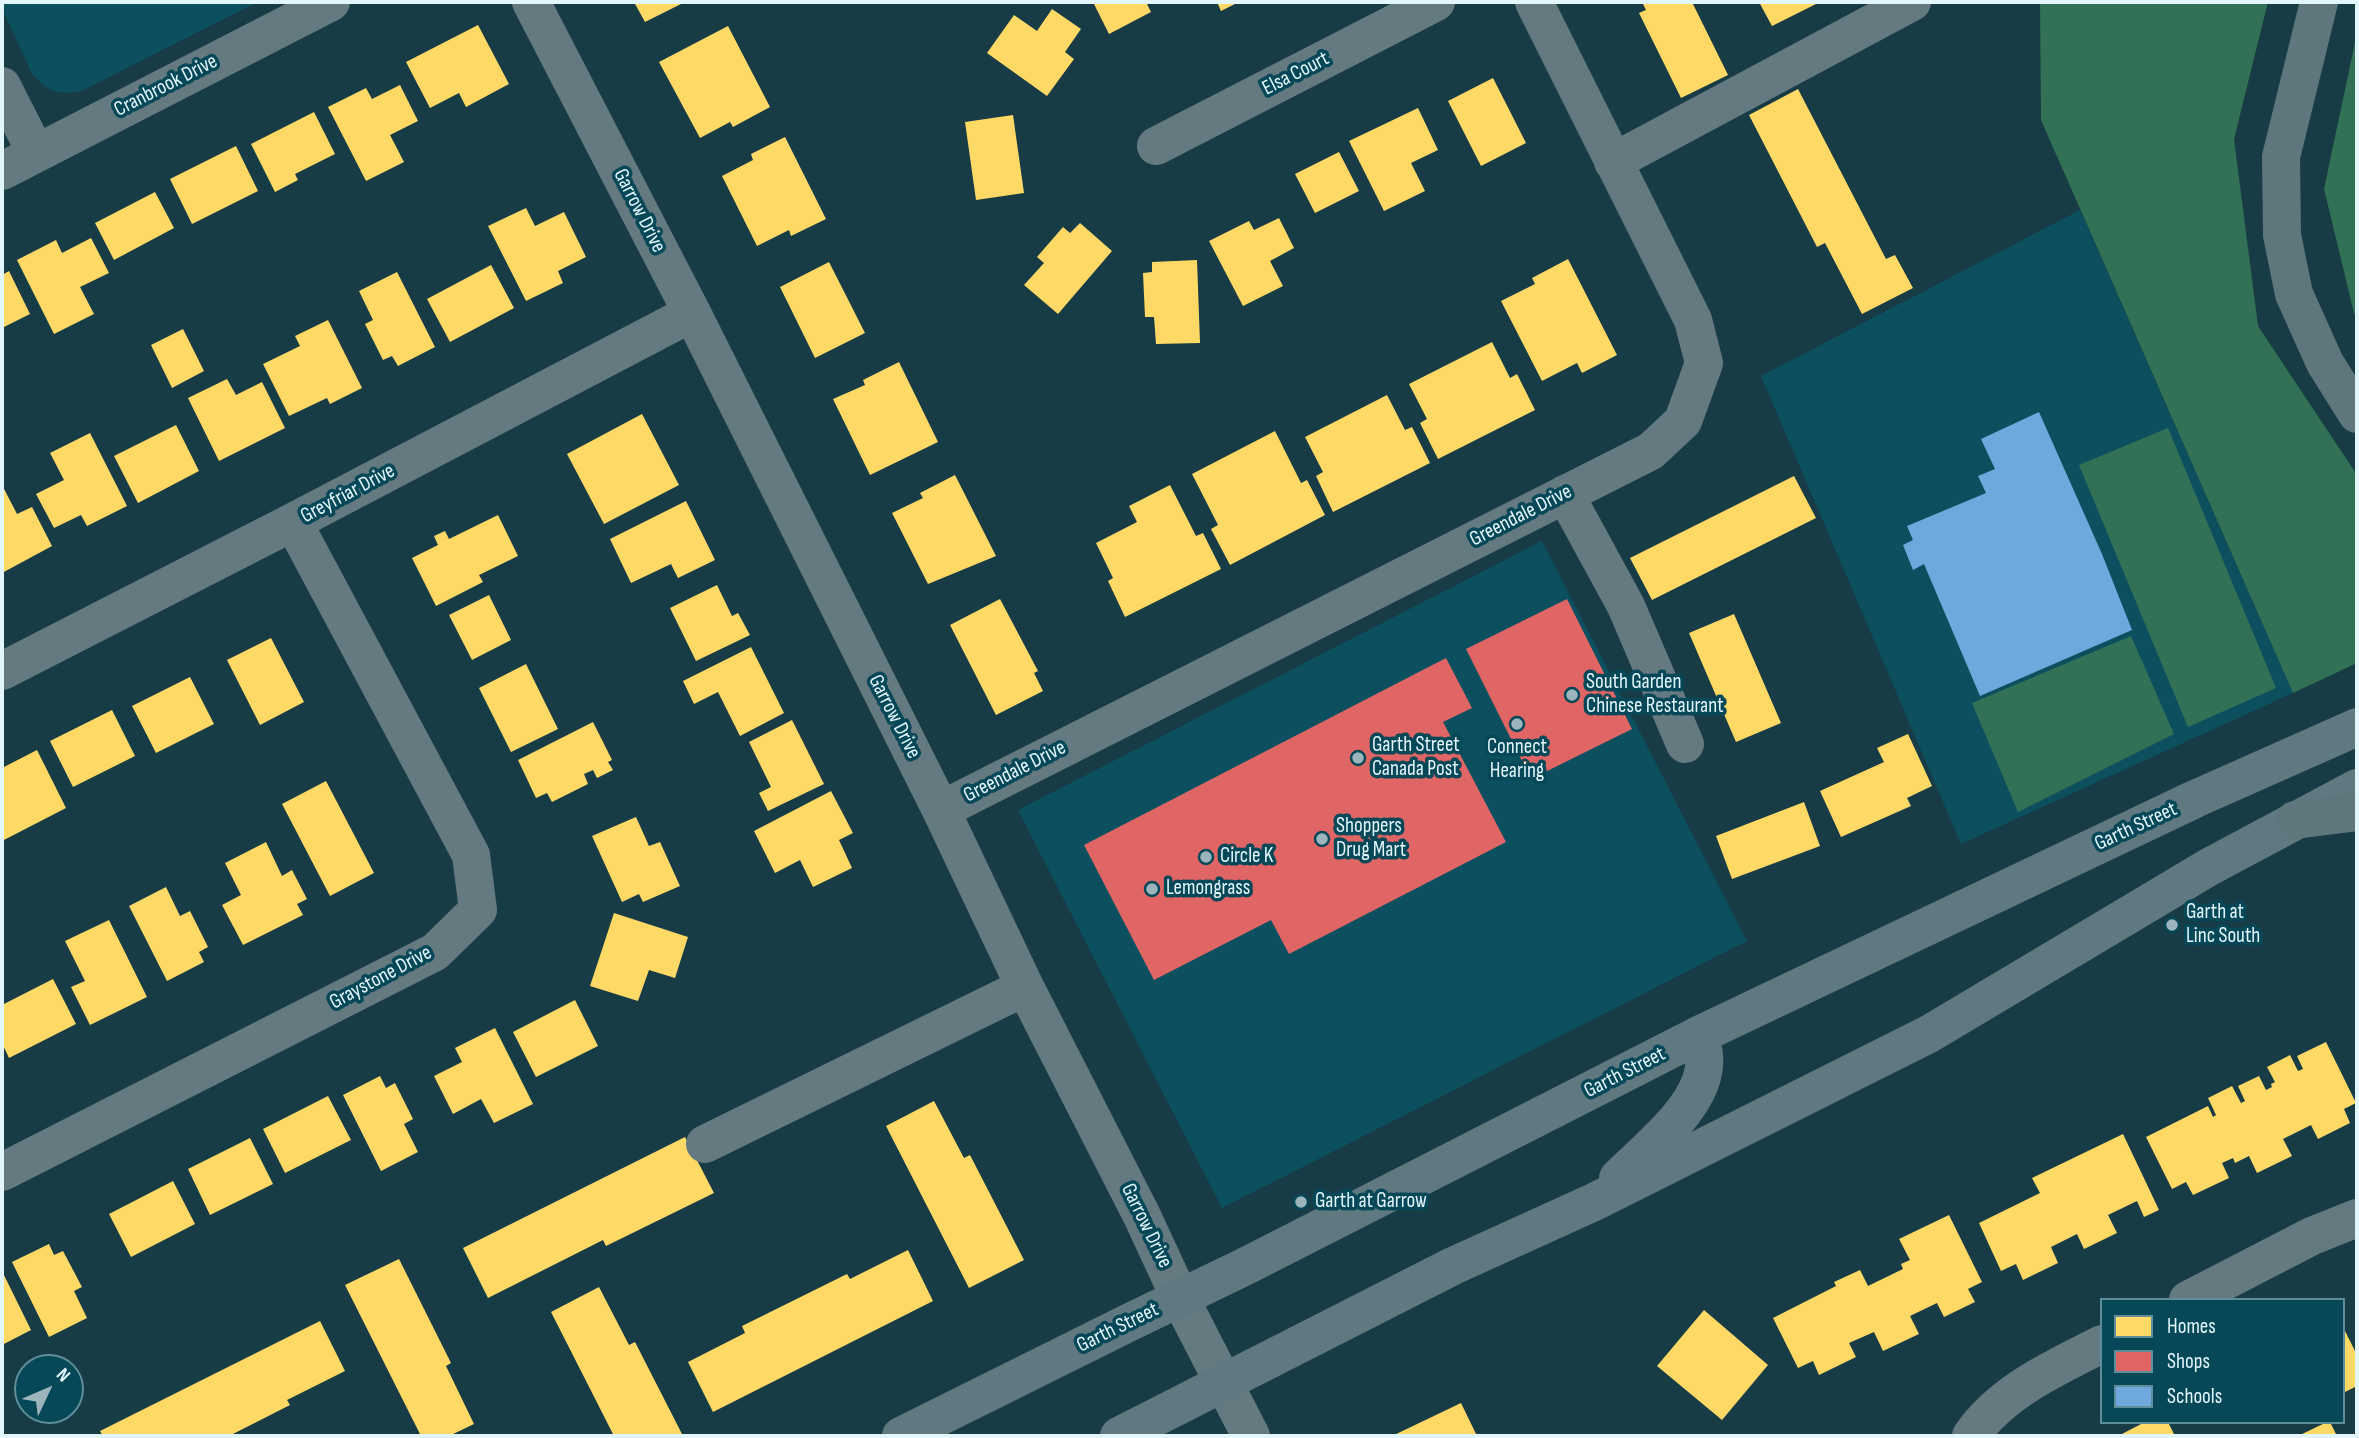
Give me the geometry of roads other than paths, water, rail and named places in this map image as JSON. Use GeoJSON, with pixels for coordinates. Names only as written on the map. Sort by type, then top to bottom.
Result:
{"type":"FeatureCollection","features":[{"type":"Feature","properties":{"kind":"highway"},"geometry":{"type":"LineString","coordinates":[[2319,2],[2281,157],[2282,235],[2294,294],[2325,363],[2357,414]]}},
{"type":"Feature","properties":{"kind":"highway"},"geometry":{"type":"LineString","coordinates":[[2295,820],[2357,812]]}},
{"type":"Feature","properties":{"kind":"main road","name":"Garth Street"},"geometry":{"type":"LineString","coordinates":[[901,1436],[1244,1267],[1699,1035],[2195,799],[2357,727]]}},
{"type":"Feature","properties":{"kind":"main road"},"geometry":{"type":"LineString","coordinates":[[1119,1436],[1452,1266],[1594,1202],[1929,1034],[2209,867],[2357,788]]}},
{"type":"Feature","properties":{"kind":"main road"},"geometry":{"type":"LineString","coordinates":[[1594,1202],[1683,1113],[1701,1082],[1705,1058],[1699,1035]]}},
{"type":"Feature","properties":{"kind":"street","name":"Cranbrook Drive"},"geometry":{"type":"LineString","coordinates":[[2,171],[331,2]]}},
{"type":"Feature","properties":{"kind":"street","name":"Garrow Drive"},"geometry":{"type":"LineString","coordinates":[[531,2],[692,313],[941,810],[1025,987],[1251,1436]]}},
{"type":"Feature","properties":{"kind":"street","name":"Elsa Court"},"geometry":{"type":"LineString","coordinates":[[1156,146],[1436,2]]}},
{"type":"Feature","properties":{"kind":"street","name":"Greendale Drive"},"geometry":{"type":"LineString","coordinates":[[941,810],[1651,451],[1683,421],[1704,363],[1693,320],[1534,2]]}},
{"type":"Feature","properties":{"kind":"street"},"geometry":{"type":"LineString","coordinates":[[1613,162],[1912,2]]}},
{"type":"Feature","properties":{"kind":"street"},"geometry":{"type":"LineString","coordinates":[[2,86],[36,153]]}},
{"type":"Feature","properties":{"kind":"street","name":"Greyfriar Drive"},"geometry":{"type":"LineString","coordinates":[[2,671],[692,313]]}},
{"type":"Feature","properties":{"kind":"street"},"geometry":{"type":"LineString","coordinates":[[1565,494],[1626,606],[1685,744]]}},
{"type":"Feature","properties":{"kind":"street","name":"Graystone Drive"},"geometry":{"type":"LineString","coordinates":[[2,1172],[435,952],[478,910],[471,855],[293,522]]}},
{"type":"Feature","properties":{"kind":"street"},"geometry":{"type":"LineString","coordinates":[[705,1144],[1025,987]]}},
{"type":"Feature","properties":{"kind":"street"},"geometry":{"type":"LineString","coordinates":[[2192,1298],[2312,1236],[2357,1218]]}},
{"type":"Feature","properties":{"kind":"street"},"geometry":{"type":"LineString","coordinates":[[1971,1436],[1982,1420],[2034,1379],[2100,1345]]}},
{"type":"Feature","properties":{"kind":"place","name":"South Garden Chinese Restaurant"},"geometry":{"type":"Point","coordinates":[1572,695]}},
{"type":"Feature","properties":{"kind":"place","name":"Connect Hearing"},"geometry":{"type":"Point","coordinates":[1517,724]}},
{"type":"Feature","properties":{"kind":"place","name":"Garth Street Canada Post"},"geometry":{"type":"Point","coordinates":[1358,758]}},
{"type":"Feature","properties":{"kind":"place","name":"Shoppers Drug Mart"},"geometry":{"type":"Point","coordinates":[1322,839]}},
{"type":"Feature","properties":{"kind":"place","name":"Circle K"},"geometry":{"type":"Point","coordinates":[1206,857]}},
{"type":"Feature","properties":{"kind":"place","name":"Lemongrass"},"geometry":{"type":"Point","coordinates":[1152,889]}},
{"type":"Feature","properties":{"kind":"place","name":"Garth at Linc South"},"geometry":{"type":"Point","coordinates":[2172,925]}},
{"type":"Feature","properties":{"kind":"place","name":"Garth at Garrow"},"geometry":{"type":"Point","coordinates":[1301,1202]}}]}
